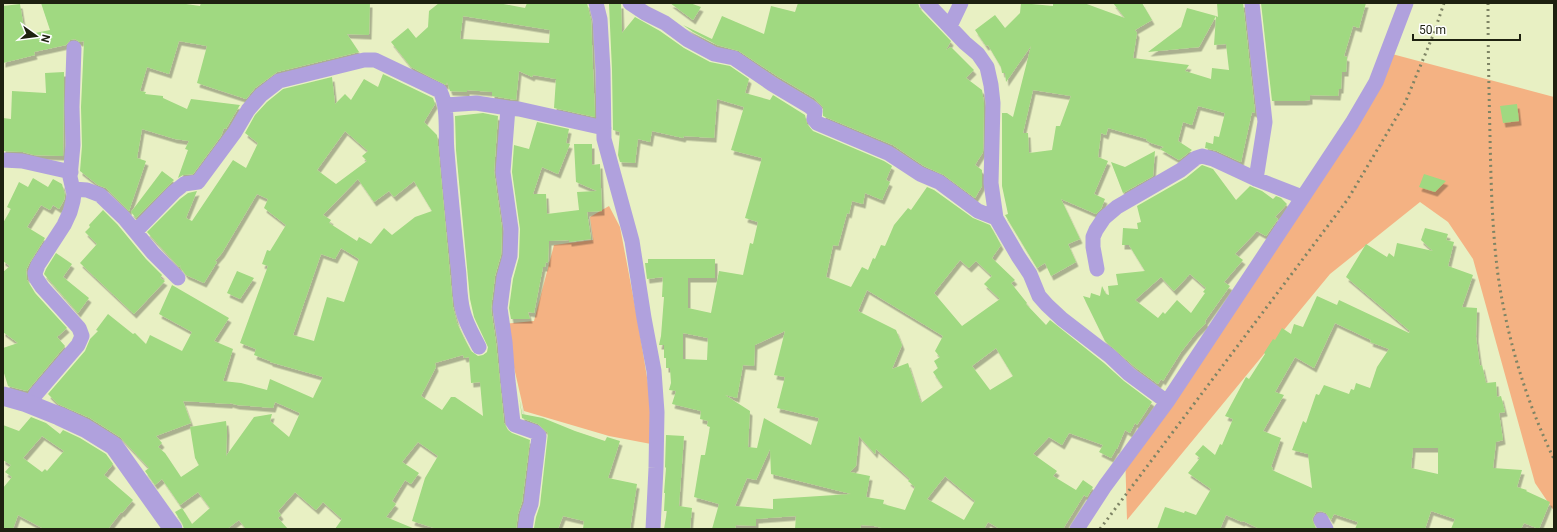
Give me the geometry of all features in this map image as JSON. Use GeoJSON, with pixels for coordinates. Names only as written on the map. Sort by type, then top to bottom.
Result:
{"type":"FeatureCollection","features":[{"type":"Feature","properties":{"kind":"street"},"geometry":{"type":"LineString","coordinates":[[596,3],[600,19],[603,70],[604,139],[632,241],[654,371],[657,412],[653,529]]}},
{"type":"Feature","properties":{"kind":"street"},"geometry":{"type":"LineString","coordinates":[[630,3],[645,13],[665,23],[688,40],[714,54],[734,58],[772,84],[809,106],[815,111],[814,119],[817,123],[888,153],[920,174],[939,182],[978,211],[996,218]]}},
{"type":"Feature","properties":{"kind":"street"},"geometry":{"type":"LineString","coordinates":[[927,3],[965,43],[978,54],[987,67],[991,85],[994,125],[991,183],[996,218],[1030,274],[1039,296],[1062,319],[1110,356],[1129,374],[1167,402]]}},
{"type":"Feature","properties":{"kind":"street"},"geometry":{"type":"LineString","coordinates":[[950,26],[961,3]]}},
{"type":"Feature","properties":{"kind":"street"},"geometry":{"type":"LineString","coordinates":[[1252,3],[1265,122],[1256,179]]}},
{"type":"Feature","properties":{"kind":"street"},"geometry":{"type":"LineString","coordinates":[[1077,529],[1105,486],[1167,402],[1352,123],[1373,87],[1406,3]]}},
{"type":"Feature","properties":{"kind":"street"},"geometry":{"type":"LineString","coordinates":[[30,404],[36,394],[81,339],[82,332],[42,287],[36,275],[38,265],[64,225],[70,212],[74,194],[70,177],[73,145],[72,107],[74,48]]}},
{"type":"Feature","properties":{"kind":"street"},"geometry":{"type":"LineString","coordinates":[[136,231],[174,192],[184,184],[198,182],[235,132],[248,110],[261,95],[279,81],[364,60],[375,60],[440,91],[445,105],[445,133],[462,310],[467,324],[479,347]]}},
{"type":"Feature","properties":{"kind":"street"},"geometry":{"type":"LineString","coordinates":[[445,105],[476,103],[519,109],[604,128]]}},
{"type":"Feature","properties":{"kind":"street"},"geometry":{"type":"LineString","coordinates":[[508,108],[504,172],[511,229],[510,256],[504,277],[500,308],[513,422],[515,425],[535,432],[539,436],[531,504],[527,515],[525,529]]}},
{"type":"Feature","properties":{"kind":"street"},"geometry":{"type":"LineString","coordinates":[[1097,269],[1093,247],[1093,237],[1104,218],[1117,208],[1181,170],[1196,158],[1206,156],[1256,179],[1302,197]]}},
{"type":"Feature","properties":{"kind":"street"},"geometry":{"type":"LineString","coordinates":[[3,160],[22,161],[71,172]]}},
{"type":"Feature","properties":{"kind":"street"},"geometry":{"type":"LineString","coordinates":[[73,189],[87,190],[100,195],[136,231],[153,253],[178,278]]}},
{"type":"Feature","properties":{"kind":"street"},"geometry":{"type":"LineString","coordinates":[[3,396],[30,404],[59,416],[85,428],[114,446],[173,529]]}},
{"type":"Feature","properties":{"kind":"shaded area"},"geometry":{"type":"Polygon","coordinates":[[[1392,54],[1554,97],[1554,511],[1535,483],[1473,259],[1448,222],[1420,202],[1330,274],[1127,520],[1125,450],[1382,84],[1392,54]]]}},
{"type":"Feature","properties":{"kind":"shaded area"},"geometry":{"type":"Polygon","coordinates":[[[609,206],[620,227],[638,322],[650,396],[651,444],[609,436],[524,411],[504,324],[534,321],[554,245],[593,240],[590,217],[609,206]]]}},
{"type":"Feature","properties":{"kind":"building"},"geometry":{"type":"Polygon","coordinates":[[[41,3],[179,3],[200,6],[201,3],[370,3],[369,35],[347,34],[359,52],[277,72],[255,88],[246,99],[197,83],[207,46],[179,41],[169,74],[147,67],[140,91],[146,92],[145,94],[163,96],[163,98],[187,109],[191,99],[240,105],[226,129],[224,128],[221,136],[193,174],[183,175],[178,178],[188,150],[185,149],[189,141],[175,139],[142,129],[137,158],[146,161],[129,211],[106,188],[98,185],[80,171],[82,146],[81,107],[84,41],[80,42],[75,39],[70,40],[66,45],[34,52],[35,55],[3,63],[3,6],[20,4],[25,35],[50,30],[41,3]]]}},
{"type":"Feature","properties":{"kind":"building"},"geometry":{"type":"Polygon","coordinates":[[[439,3],[498,3],[525,8],[527,3],[587,3],[591,20],[595,117],[554,108],[556,79],[533,75],[532,77],[519,71],[516,100],[492,96],[492,92],[467,90],[467,92],[450,91],[447,82],[446,85],[411,67],[391,42],[408,28],[416,38],[428,27],[429,11],[439,3]],[[463,16],[460,39],[549,43],[550,30],[463,16]]]}},
{"type":"Feature","properties":{"kind":"building"},"geometry":{"type":"Polygon","coordinates":[[[670,3],[690,3],[701,7],[693,20],[670,3]]]}},
{"type":"Feature","properties":{"kind":"building"},"geometry":{"type":"Polygon","coordinates":[[[798,3],[918,3],[920,9],[951,41],[946,50],[951,47],[974,70],[966,78],[982,90],[984,103],[983,152],[975,165],[982,170],[982,186],[975,198],[944,175],[924,166],[893,145],[823,116],[823,107],[814,98],[739,51],[717,45],[683,25],[712,39],[722,16],[764,34],[771,6],[795,12],[798,3]]]}},
{"type":"Feature","properties":{"kind":"building"},"geometry":{"type":"Polygon","coordinates":[[[1021,3],[1053,6],[1053,3],[1084,3],[1125,18],[1113,3],[1142,3],[1152,20],[1135,30],[1137,33],[1133,58],[1189,65],[1185,71],[1211,79],[1212,68],[1229,70],[1226,44],[1214,45],[1216,16],[1218,17],[1217,3],[1243,3],[1255,113],[1252,112],[1241,162],[1217,151],[1205,148],[1206,142],[1213,144],[1214,136],[1219,137],[1225,113],[1198,106],[1192,125],[1183,122],[1178,141],[1192,150],[1179,160],[1160,149],[1164,147],[1151,143],[1146,140],[1147,139],[1108,128],[1106,135],[1101,133],[1098,157],[1108,161],[1094,194],[1105,199],[1101,209],[1096,214],[1061,199],[1080,239],[1068,244],[1076,262],[1051,276],[1045,263],[1037,268],[1005,215],[1008,214],[1002,186],[1002,113],[1007,113],[1013,117],[1031,46],[1006,82],[1005,73],[1002,73],[1001,67],[988,45],[986,46],[975,30],[995,15],[1005,28],[1020,13],[1021,3]],[[1033,90],[1023,133],[1028,133],[1029,153],[1052,150],[1056,126],[1060,126],[1071,96],[1033,90]]]}},
{"type":"Feature","properties":{"kind":"building"},"geometry":{"type":"Polygon","coordinates":[[[1261,3],[1366,3],[1359,28],[1353,26],[1344,56],[1347,57],[1346,72],[1342,72],[1341,89],[1339,89],[1338,96],[1310,95],[1310,100],[1304,101],[1272,101],[1261,3]]]}},
{"type":"Feature","properties":{"kind":"building"},"geometry":{"type":"Polygon","coordinates":[[[609,4],[621,4],[622,33],[635,17],[660,31],[684,48],[710,62],[730,66],[749,79],[745,93],[770,100],[773,95],[805,115],[807,124],[813,131],[884,161],[892,166],[886,180],[890,182],[882,200],[865,193],[863,204],[852,201],[849,214],[847,213],[838,246],[833,245],[826,277],[851,287],[862,267],[868,270],[881,245],[885,246],[894,225],[908,208],[911,210],[927,187],[934,190],[973,218],[990,225],[1001,245],[992,258],[1015,280],[1011,283],[1027,303],[1026,304],[1046,325],[1050,320],[1152,402],[1137,425],[1135,423],[1130,433],[1125,430],[1117,449],[1111,458],[1099,452],[1103,445],[1069,433],[1062,445],[1049,437],[1033,454],[1057,471],[1053,476],[1076,490],[1083,480],[1093,487],[1087,497],[1084,495],[1063,529],[1000,529],[988,522],[984,529],[886,529],[861,525],[860,529],[795,529],[796,516],[756,519],[756,526],[736,525],[735,529],[712,529],[719,504],[694,497],[701,455],[705,455],[710,427],[707,426],[708,421],[700,419],[701,411],[672,404],[676,391],[669,390],[671,383],[670,368],[666,368],[664,345],[659,345],[664,297],[662,297],[663,277],[647,279],[645,263],[648,263],[648,259],[715,259],[715,278],[688,278],[688,308],[711,313],[719,271],[743,275],[750,243],[753,244],[758,222],[745,218],[762,158],[731,150],[744,107],[717,99],[714,138],[684,136],[683,138],[652,131],[650,142],[638,139],[635,163],[620,162],[618,155],[620,132],[613,130],[609,4]],[[960,260],[934,293],[962,326],[1000,299],[984,284],[992,276],[976,261],[969,268],[960,260]],[[867,290],[858,311],[896,330],[902,345],[892,369],[908,363],[921,403],[943,387],[933,372],[938,368],[934,361],[940,357],[935,351],[943,336],[867,290]],[[785,331],[755,345],[754,366],[743,365],[737,398],[725,395],[750,411],[748,447],[757,448],[764,418],[811,445],[819,418],[777,408],[785,377],[774,375],[785,331]],[[683,333],[683,359],[707,360],[708,338],[683,333]],[[996,348],[972,366],[990,390],[1013,376],[996,348]],[[859,436],[856,466],[850,472],[870,476],[866,497],[884,500],[883,504],[905,510],[915,487],[908,481],[910,479],[876,449],[875,454],[859,436]],[[770,449],[756,480],[747,478],[735,506],[773,509],[773,499],[851,494],[771,474],[770,449]],[[945,476],[927,499],[964,520],[975,501],[945,476]]]}},
{"type":"Feature","properties":{"kind":"building"},"geometry":{"type":"Polygon","coordinates":[[[1187,8],[1216,16],[1199,47],[1148,52],[1181,27],[1187,8]]]}},
{"type":"Feature","properties":{"kind":"building"},"geometry":{"type":"Polygon","coordinates":[[[64,72],[63,156],[34,155],[23,152],[3,151],[3,118],[11,119],[12,91],[46,93],[45,73],[64,72]]]}},
{"type":"Feature","properties":{"kind":"building"},"geometry":{"type":"Polygon","coordinates":[[[383,74],[433,98],[435,104],[424,122],[437,135],[453,307],[457,323],[464,338],[471,351],[478,356],[487,352],[488,347],[474,317],[470,299],[456,150],[455,116],[483,113],[498,116],[494,171],[502,229],[501,255],[495,276],[491,309],[504,423],[508,430],[512,433],[530,440],[522,502],[518,514],[516,529],[437,529],[412,521],[425,478],[438,456],[418,442],[402,462],[419,473],[411,484],[405,480],[392,501],[396,504],[386,517],[415,529],[335,529],[342,519],[323,502],[316,510],[295,492],[278,511],[281,515],[278,518],[288,529],[246,529],[239,520],[227,529],[184,529],[175,512],[182,508],[192,524],[210,508],[198,492],[180,505],[162,479],[155,485],[145,471],[149,468],[120,437],[90,418],[58,404],[48,394],[85,351],[90,339],[98,331],[96,330],[108,314],[133,334],[135,333],[146,344],[150,335],[182,351],[192,332],[159,314],[172,285],[229,318],[214,341],[233,349],[223,381],[241,383],[267,390],[270,379],[313,398],[323,377],[270,362],[254,355],[256,349],[240,343],[268,266],[262,264],[267,250],[270,251],[286,225],[264,208],[268,199],[257,194],[222,253],[215,261],[217,262],[204,283],[186,275],[180,267],[181,265],[179,267],[147,232],[180,199],[188,193],[197,191],[186,218],[192,221],[233,160],[246,168],[258,143],[245,133],[255,115],[267,102],[283,89],[332,77],[335,104],[345,94],[351,100],[364,79],[378,87],[383,74]],[[345,131],[317,170],[336,184],[367,161],[362,156],[368,151],[345,131]],[[358,179],[323,215],[331,220],[329,223],[357,241],[359,237],[371,244],[384,228],[392,235],[415,217],[432,211],[414,181],[394,197],[389,191],[374,202],[358,179]],[[341,248],[335,259],[321,254],[293,335],[314,341],[327,297],[344,302],[359,259],[341,248]],[[463,355],[435,363],[436,367],[421,396],[442,410],[451,397],[455,397],[483,416],[480,382],[471,383],[469,357],[464,358],[463,355]],[[183,401],[191,423],[156,436],[162,443],[158,447],[165,453],[181,477],[199,465],[195,458],[190,427],[226,421],[226,456],[254,417],[272,414],[270,421],[289,437],[300,413],[275,402],[273,408],[230,403],[183,401]]]}},
{"type":"Feature","properties":{"kind":"building"},"geometry":{"type":"Polygon","coordinates":[[[1517,104],[1519,121],[1503,123],[1500,106],[1517,104]]]}},
{"type":"Feature","properties":{"kind":"building"},"geometry":{"type":"Polygon","coordinates":[[[537,122],[569,129],[566,143],[570,144],[558,174],[542,167],[533,194],[546,194],[547,214],[579,210],[577,192],[597,191],[576,182],[574,144],[592,144],[592,165],[600,164],[602,211],[587,212],[591,239],[569,242],[569,240],[549,241],[548,263],[546,262],[545,267],[543,267],[534,313],[528,312],[530,319],[511,319],[509,308],[513,279],[519,257],[520,229],[512,172],[514,145],[529,149],[537,122]]]}},
{"type":"Feature","properties":{"kind":"building"},"geometry":{"type":"Polygon","coordinates":[[[1155,151],[1153,176],[1123,193],[1111,162],[1125,167],[1155,151]]]}},
{"type":"Feature","properties":{"kind":"building"},"geometry":{"type":"Polygon","coordinates":[[[1202,165],[1213,169],[1236,200],[1250,186],[1262,191],[1273,199],[1276,196],[1281,198],[1287,204],[1275,217],[1278,219],[1266,236],[1257,231],[1235,254],[1243,260],[1224,282],[1230,286],[1205,321],[1206,323],[1181,352],[1163,381],[1161,379],[1158,384],[1135,367],[1105,341],[1083,296],[1090,298],[1091,293],[1100,296],[1102,286],[1106,294],[1109,295],[1108,286],[1118,285],[1116,274],[1145,271],[1129,245],[1122,245],[1123,228],[1138,229],[1137,223],[1141,222],[1137,206],[1186,178],[1202,165]],[[1190,274],[1174,291],[1161,277],[1135,300],[1158,318],[1163,312],[1165,314],[1177,300],[1191,313],[1205,293],[1203,292],[1206,288],[1190,274]]]}},
{"type":"Feature","properties":{"kind":"building"},"geometry":{"type":"Polygon","coordinates":[[[162,171],[174,180],[136,218],[131,212],[162,171]]]}},
{"type":"Feature","properties":{"kind":"building"},"geometry":{"type":"Polygon","coordinates":[[[1424,174],[1446,181],[1435,192],[1419,187],[1424,174]]]}},
{"type":"Feature","properties":{"kind":"building"},"geometry":{"type":"Polygon","coordinates":[[[33,178],[48,187],[53,179],[62,184],[65,195],[59,209],[53,205],[50,210],[41,205],[27,227],[45,238],[26,270],[27,280],[35,293],[67,328],[57,337],[65,346],[27,391],[8,386],[3,370],[3,348],[18,343],[3,332],[3,272],[10,266],[3,261],[3,223],[11,209],[7,207],[19,182],[28,187],[33,178]]]}},
{"type":"Feature","properties":{"kind":"building"},"geometry":{"type":"Polygon","coordinates":[[[103,210],[162,275],[160,278],[165,281],[134,314],[80,263],[97,244],[85,232],[90,227],[89,225],[103,210]]]}},
{"type":"Feature","properties":{"kind":"building"},"geometry":{"type":"Polygon","coordinates":[[[1425,228],[1448,234],[1446,240],[1454,242],[1448,266],[1473,275],[1462,307],[1477,308],[1476,337],[1480,366],[1482,365],[1486,383],[1496,382],[1497,397],[1501,396],[1505,412],[1499,413],[1503,440],[1496,442],[1493,468],[1522,470],[1517,487],[1527,490],[1526,491],[1550,502],[1539,529],[1524,523],[1521,529],[1451,529],[1455,519],[1431,511],[1425,529],[1355,529],[1358,522],[1334,514],[1331,520],[1326,513],[1321,511],[1316,512],[1312,519],[1316,529],[1260,529],[1226,515],[1220,529],[1157,529],[1165,507],[1196,515],[1211,489],[1188,473],[1200,458],[1195,454],[1203,445],[1215,455],[1220,444],[1222,445],[1233,419],[1225,416],[1246,377],[1249,379],[1273,339],[1275,340],[1282,328],[1291,334],[1294,324],[1303,327],[1317,296],[1337,305],[1339,300],[1409,333],[1410,331],[1346,277],[1366,244],[1387,257],[1389,253],[1394,257],[1397,243],[1433,251],[1421,240],[1425,228]],[[1335,323],[1314,368],[1295,357],[1275,392],[1284,395],[1263,431],[1281,438],[1271,467],[1273,468],[1272,470],[1312,488],[1308,454],[1292,450],[1303,421],[1306,423],[1316,394],[1319,395],[1324,385],[1349,394],[1351,389],[1354,390],[1356,383],[1370,388],[1377,367],[1389,349],[1370,342],[1371,340],[1335,323]],[[1413,448],[1411,468],[1438,474],[1438,448],[1413,448]]]}},
{"type":"Feature","properties":{"kind":"building"},"geometry":{"type":"Polygon","coordinates":[[[56,253],[72,264],[63,277],[89,298],[78,313],[44,274],[56,253]]]}},
{"type":"Feature","properties":{"kind":"building"},"geometry":{"type":"Polygon","coordinates":[[[237,271],[254,278],[240,299],[227,293],[237,271]]]}},
{"type":"Feature","properties":{"kind":"building"},"geometry":{"type":"Polygon","coordinates":[[[519,395],[522,414],[543,418],[605,441],[607,437],[620,441],[608,478],[637,484],[630,529],[583,529],[584,521],[563,516],[558,529],[534,528],[540,505],[548,433],[538,424],[522,418],[519,395]]]}},
{"type":"Feature","properties":{"kind":"building"},"geometry":{"type":"Polygon","coordinates":[[[31,417],[46,423],[60,434],[63,430],[80,438],[106,454],[113,464],[104,475],[133,500],[122,513],[121,512],[108,529],[44,529],[18,515],[13,529],[3,529],[3,488],[12,477],[5,472],[11,465],[3,460],[3,425],[19,431],[31,417]],[[42,436],[23,458],[42,472],[45,469],[47,471],[64,451],[42,436]]]}},
{"type":"Feature","properties":{"kind":"building"},"geometry":{"type":"Polygon","coordinates":[[[666,435],[684,436],[679,506],[692,508],[690,529],[664,529],[667,511],[664,511],[666,435]]]}},
{"type":"Feature","properties":{"kind":"railway"},"geometry":{"type":"LineString","coordinates":[[1100,529],[1348,199],[1405,103],[1434,33],[1444,3]]}},
{"type":"Feature","properties":{"kind":"railway"},"geometry":{"type":"LineString","coordinates":[[1488,3],[1491,188],[1498,275],[1512,346],[1526,392],[1554,459]]}}]}
